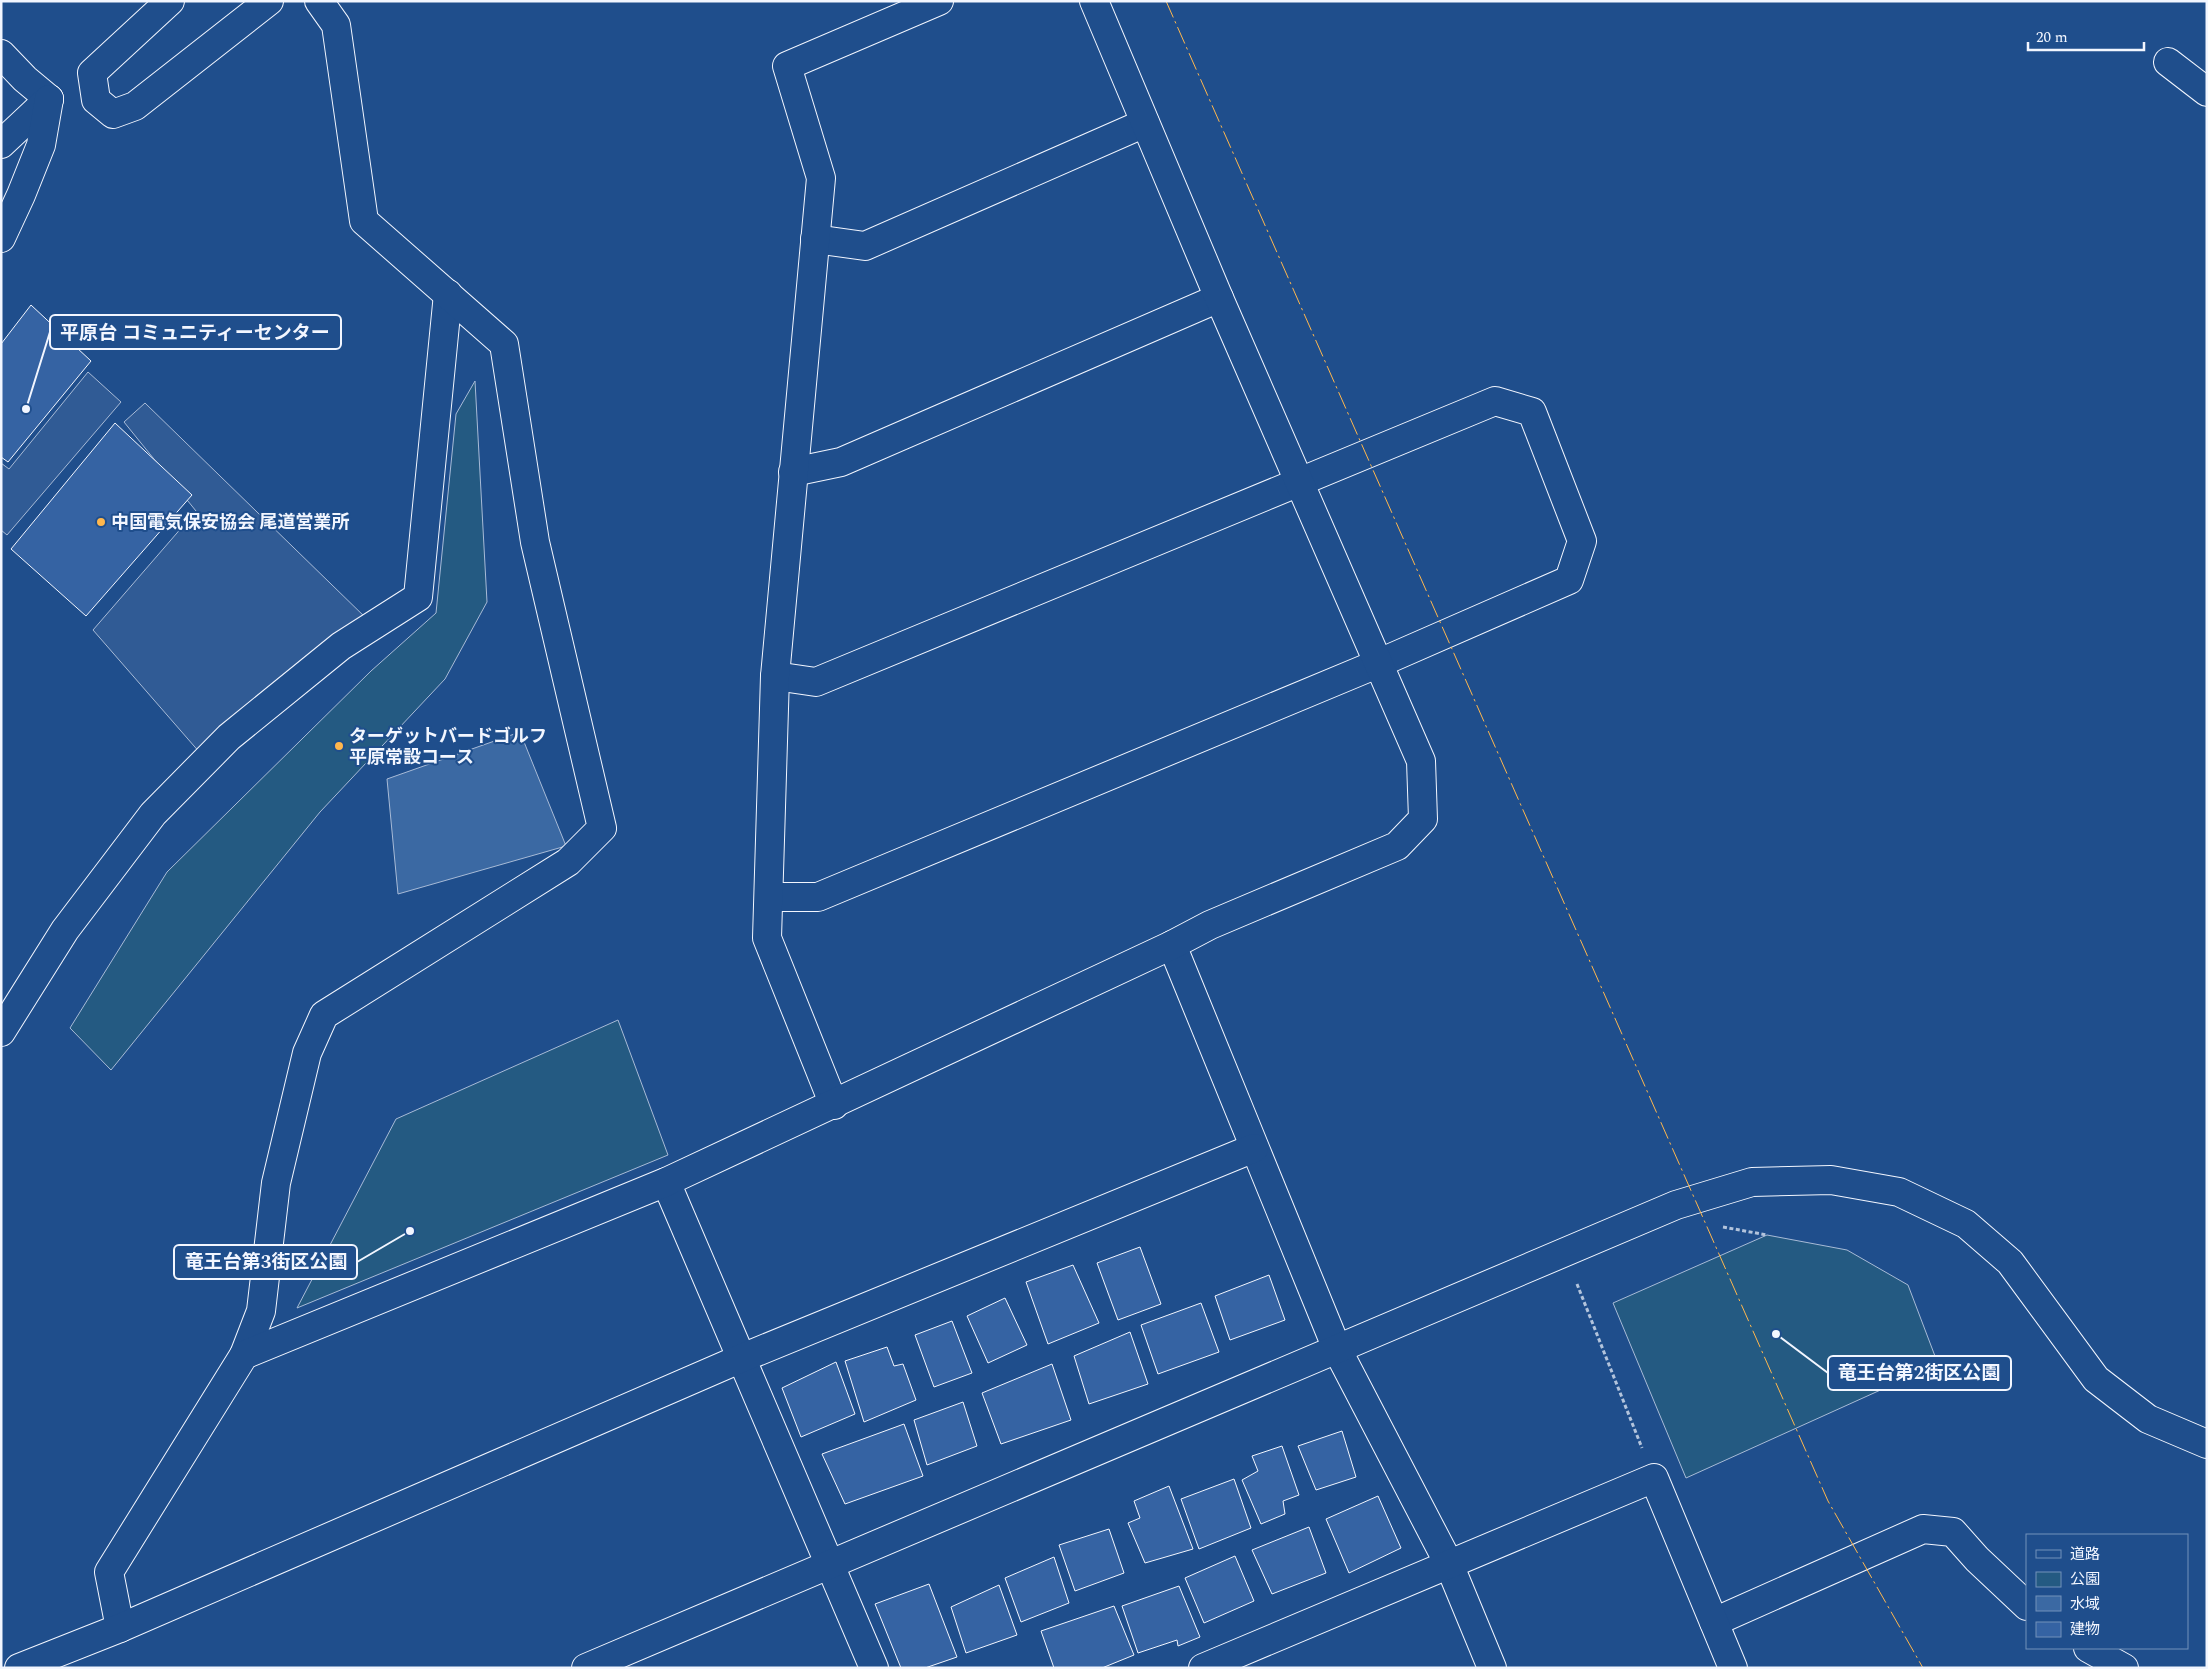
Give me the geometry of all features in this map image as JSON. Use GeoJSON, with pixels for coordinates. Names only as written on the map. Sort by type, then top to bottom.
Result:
{"type":"FeatureCollection","features":[{"type":"Feature","properties":{"kind":"street"},"geometry":{"type":"LineString","coordinates":[[170,1],[92,73],[96,100],[113,114],[135,106],[269,1]]}},
{"type":"Feature","properties":{"kind":"street"},"geometry":{"type":"LineString","coordinates":[[120,1628],[109,1572],[244,1355],[261,1311],[276,1183],[307,1053],[324,1015],[568,862],[602,828],[535,542],[504,344],[364,221],[336,25],[319,1]]}},
{"type":"Feature","properties":{"kind":"street"},"geometry":{"type":"LineString","coordinates":[[834,1105],[767,938],[775,676],[821,178],[786,66],[939,1]]}},
{"type":"Feature","properties":{"kind":"street"},"geometry":{"type":"LineString","coordinates":[[244,1355],[666,1182],[834,1105],[1172,945],[1210,925],[1397,846],[1423,818],[1421,761],[1377,664],[1219,298],[1094,1]]}},
{"type":"Feature","properties":{"kind":"street"},"geometry":{"type":"LineString","coordinates":[[1,54],[25,79],[49,99]]}},
{"type":"Feature","properties":{"kind":"street"},"geometry":{"type":"LineString","coordinates":[[2168,62],[2207,92]]}},
{"type":"Feature","properties":{"kind":"street"},"geometry":{"type":"LineString","coordinates":[[1,144],[49,99]]}},
{"type":"Feature","properties":{"kind":"street"},"geometry":{"type":"LineString","coordinates":[[1,238],[22,195],[41,145],[49,99]]}},
{"type":"Feature","properties":{"kind":"street"},"geometry":{"type":"LineString","coordinates":[[815,239],[865,246],[1145,123]]}},
{"type":"Feature","properties":{"kind":"street"},"geometry":{"type":"LineString","coordinates":[[1,1032],[65,930],[153,814],[229,737],[341,646],[418,597],[448,294]]}},
{"type":"Feature","properties":{"kind":"street"},"geometry":{"type":"LineString","coordinates":[[793,472],[841,462],[1219,298]]}},
{"type":"Feature","properties":{"kind":"street"},"geometry":{"type":"LineString","coordinates":[[769,896],[818,897],[1377,664],[1569,580],[1582,541],[1532,412],[1495,400],[1300,483],[816,682],[775,676]]}},
{"type":"Feature","properties":{"kind":"street"},"geometry":{"type":"LineString","coordinates":[[1172,945],[1337,1349],[1449,1564],[1492,1668]]}},
{"type":"Feature","properties":{"kind":"street"},"geometry":{"type":"LineString","coordinates":[[19,1668],[120,1628],[742,1358],[1254,1148]]}},
{"type":"Feature","properties":{"kind":"street"},"geometry":{"type":"LineString","coordinates":[[586,1668],[1676,1205],[1752,1182],[1831,1180],[1899,1192],[1966,1224],[2010,1262],[2096,1379],[2148,1420],[2207,1444]]}},
{"type":"Feature","properties":{"kind":"street"},"geometry":{"type":"LineString","coordinates":[[666,1182],[874,1668]]}},
{"type":"Feature","properties":{"kind":"street"},"geometry":{"type":"LineString","coordinates":[[1203,1668],[1654,1478],[1733,1668]]}},
{"type":"Feature","properties":{"kind":"street"},"geometry":{"type":"LineString","coordinates":[[1714,1622],[1922,1529],[1953,1532],[1977,1559],[2026,1605]]}},
{"type":"Feature","properties":{"kind":"street"},"geometry":{"type":"LineString","coordinates":[[2090,1649],[2122,1667]]}},
{"type":"Feature","properties":{"kind":"path"},"geometry":{"type":"LineString","coordinates":[[1564,1252],[1654,1478]]}},
{"type":"Feature","properties":{"kind":"green space","name":"ターゲットバードゴルフ 平原常設コース"},"geometry":{"type":"Polygon","coordinates":[[[475,381],[487,602],[445,679],[320,812],[111,1070],[70,1028],[167,872],[371,671],[436,613],[456,414],[475,381]]]}},
{"type":"Feature","properties":{"kind":"green space"},"geometry":{"type":"Polygon","coordinates":[[[618,1020],[668,1155],[297,1308],[396,1119],[618,1020]]]}},
{"type":"Feature","properties":{"kind":"green space"},"geometry":{"type":"Polygon","coordinates":[[[1767,1235],[1847,1250],[1908,1285],[1938,1364],[1686,1478],[1613,1303],[1767,1235]]]}},
{"type":"Feature","properties":{"kind":"shaded area"},"geometry":{"type":"Polygon","coordinates":[[[88,372],[121,402],[7,535],[1,530],[1,463],[9,469],[88,372]]]}},
{"type":"Feature","properties":{"kind":"shaded area"},"geometry":{"type":"Polygon","coordinates":[[[145,403],[368,620],[201,754],[93,630],[196,511],[124,422],[145,403]]]}},
{"type":"Feature","properties":{"kind":"water"},"geometry":{"type":"Polygon","coordinates":[[[520,732],[566,846],[398,894],[387,779],[520,732]]]}},
{"type":"Feature","properties":{"kind":"building"},"geometry":{"type":"Polygon","coordinates":[[[31,305],[91,361],[8,462],[1,457],[1,344],[31,305]]]}},
{"type":"Feature","properties":{"kind":"building","name":"中国電気保安協会 尾道営業所"},"geometry":{"type":"Polygon","coordinates":[[[115,423],[192,495],[86,616],[11,549],[115,423]]]}},
{"type":"Feature","properties":{"kind":"building"},"geometry":{"type":"Polygon","coordinates":[[[1140,1247],[1161,1304],[1118,1320],[1097,1263],[1140,1247]]]}},
{"type":"Feature","properties":{"kind":"building"},"geometry":{"type":"Polygon","coordinates":[[[1073,1265],[1099,1323],[1048,1344],[1026,1282],[1073,1265]]]}},
{"type":"Feature","properties":{"kind":"building"},"geometry":{"type":"Polygon","coordinates":[[[1269,1275],[1285,1320],[1230,1340],[1215,1296],[1269,1275]]]}},
{"type":"Feature","properties":{"kind":"building"},"geometry":{"type":"Polygon","coordinates":[[[1005,1298],[1027,1345],[988,1363],[967,1316],[1005,1298]]]}},
{"type":"Feature","properties":{"kind":"building"},"geometry":{"type":"Polygon","coordinates":[[[1201,1303],[1219,1352],[1158,1374],[1141,1325],[1201,1303]]]}},
{"type":"Feature","properties":{"kind":"building"},"geometry":{"type":"Polygon","coordinates":[[[952,1321],[972,1373],[934,1387],[915,1335],[952,1321]]]}},
{"type":"Feature","properties":{"kind":"building"},"geometry":{"type":"Polygon","coordinates":[[[1130,1332],[1148,1384],[1089,1404],[1074,1356],[1130,1332]]]}},
{"type":"Feature","properties":{"kind":"building"},"geometry":{"type":"Polygon","coordinates":[[[887,1347],[894,1366],[903,1364],[916,1400],[864,1422],[845,1361],[887,1347]]]}},
{"type":"Feature","properties":{"kind":"building"},"geometry":{"type":"Polygon","coordinates":[[[836,1362],[855,1414],[801,1437],[782,1388],[836,1362]]]}},
{"type":"Feature","properties":{"kind":"building"},"geometry":{"type":"Polygon","coordinates":[[[1052,1364],[1071,1420],[1001,1444],[982,1393],[1052,1364]]]}},
{"type":"Feature","properties":{"kind":"building"},"geometry":{"type":"Polygon","coordinates":[[[963,1402],[977,1446],[927,1465],[914,1420],[963,1402]]]}},
{"type":"Feature","properties":{"kind":"building"},"geometry":{"type":"Polygon","coordinates":[[[904,1424],[923,1476],[845,1504],[822,1454],[904,1424]]]}},
{"type":"Feature","properties":{"kind":"building"},"geometry":{"type":"Polygon","coordinates":[[[1342,1431],[1356,1477],[1316,1490],[1298,1446],[1342,1431]]]}},
{"type":"Feature","properties":{"kind":"building"},"geometry":{"type":"Polygon","coordinates":[[[1282,1446],[1299,1495],[1283,1501],[1285,1514],[1261,1524],[1242,1480],[1258,1471],[1252,1456],[1282,1446]]]}},
{"type":"Feature","properties":{"kind":"building"},"geometry":{"type":"Polygon","coordinates":[[[1234,1479],[1251,1528],[1199,1549],[1181,1499],[1234,1479]]]}},
{"type":"Feature","properties":{"kind":"building"},"geometry":{"type":"Polygon","coordinates":[[[1169,1486],[1193,1549],[1145,1563],[1128,1523],[1140,1518],[1134,1501],[1169,1486]]]}},
{"type":"Feature","properties":{"kind":"building"},"geometry":{"type":"Polygon","coordinates":[[[1378,1496],[1401,1548],[1349,1573],[1326,1519],[1378,1496]]]}},
{"type":"Feature","properties":{"kind":"building"},"geometry":{"type":"Polygon","coordinates":[[[1309,1527],[1326,1573],[1272,1594],[1252,1550],[1309,1527]]]}},
{"type":"Feature","properties":{"kind":"building"},"geometry":{"type":"Polygon","coordinates":[[[1109,1529],[1124,1573],[1075,1591],[1059,1545],[1109,1529]]]}},
{"type":"Feature","properties":{"kind":"building"},"geometry":{"type":"Polygon","coordinates":[[[1235,1556],[1254,1601],[1204,1623],[1185,1578],[1235,1556]]]}},
{"type":"Feature","properties":{"kind":"building"},"geometry":{"type":"Polygon","coordinates":[[[1054,1557],[1069,1603],[1021,1622],[1005,1578],[1054,1557]]]}},
{"type":"Feature","properties":{"kind":"building"},"geometry":{"type":"Polygon","coordinates":[[[929,1584],[957,1657],[925,1668],[901,1668],[875,1604],[929,1584]]]}},
{"type":"Feature","properties":{"kind":"building"},"geometry":{"type":"Polygon","coordinates":[[[999,1585],[1017,1635],[966,1653],[951,1607],[999,1585]]]}},
{"type":"Feature","properties":{"kind":"building"},"geometry":{"type":"Polygon","coordinates":[[[1179,1586],[1200,1637],[1178,1646],[1177,1640],[1138,1653],[1122,1606],[1179,1586]]]}},
{"type":"Feature","properties":{"kind":"building"},"geometry":{"type":"Polygon","coordinates":[[[1114,1606],[1134,1655],[1102,1668],[1054,1668],[1041,1631],[1114,1606]]]}},
{"type":"Feature","properties":{"kind":"power"},"geometry":{"type":"LineString","coordinates":[[1166,1],[1828,1501],[1923,1668]]}},
{"type":"Feature","properties":{"kind":"place","name":"平原台 コミュニティーセンター"},"geometry":{"type":"Point","coordinates":[26,409]}},
{"type":"Feature","properties":{"kind":"place","name":"中国電気保安協会 尾道営業所"},"geometry":{"type":"Point","coordinates":[101,522]}},
{"type":"Feature","properties":{"kind":"place","name":"ターゲットバードゴルフ 平原常設コース"},"geometry":{"type":"Point","coordinates":[339,746]}},
{"type":"Feature","properties":{"kind":"place","name":"竜王台第3街区公園"},"geometry":{"type":"Point","coordinates":[410,1231]}},
{"type":"Feature","properties":{"kind":"place","name":"竜王台第2街区公園"},"geometry":{"type":"Point","coordinates":[1776,1334]}}]}
